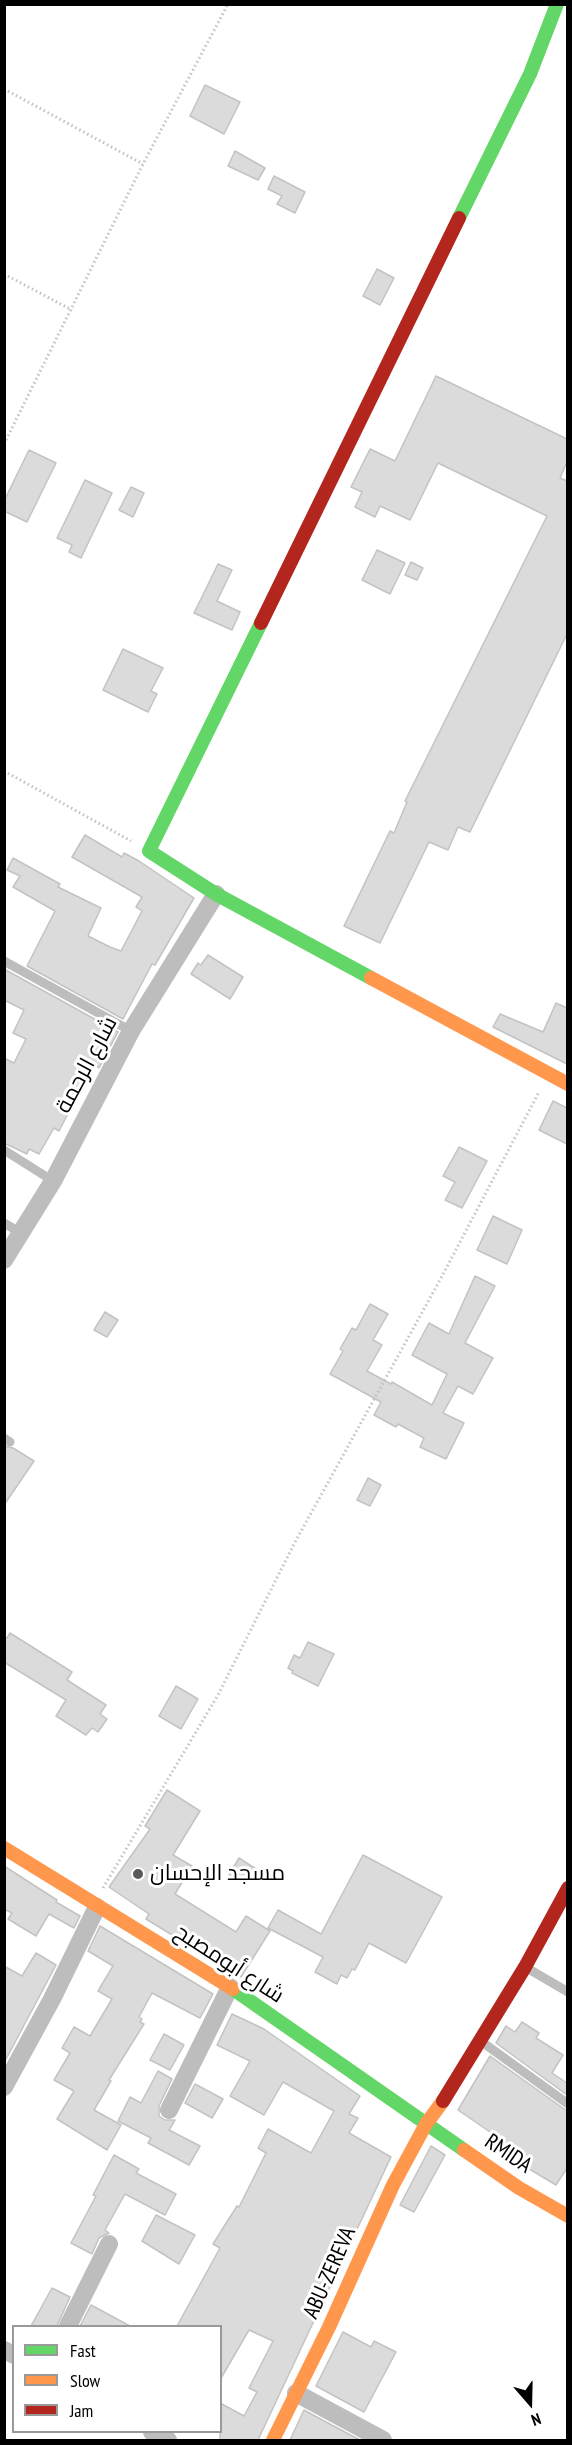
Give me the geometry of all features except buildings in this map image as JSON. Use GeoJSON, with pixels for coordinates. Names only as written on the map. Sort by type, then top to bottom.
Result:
{"type":"FeatureCollection","features":[{"type":"Feature","properties":{"kind":"street"},"geometry":{"type":"LineString","coordinates":[[556,4],[525,85],[149,851],[216,894],[567,1084]]}},
{"type":"Feature","properties":{"kind":"street","name":"شارع الرحمة"},"geometry":{"type":"LineString","coordinates":[[4,1260],[53,1180],[131,1031],[216,894]]}},
{"type":"Feature","properties":{"kind":"street","name":"شارع أبومصبح"},"geometry":{"type":"LineString","coordinates":[[4,1848],[230,1987],[426,2124]]}},
{"type":"Feature","properties":{"kind":"street","name":"ABU-ZEREVA"},"geometry":{"type":"LineString","coordinates":[[273,2440],[329,2327],[393,2185],[426,2124],[442,2103],[525,1967],[567,1888]]}},
{"type":"Feature","properties":{"kind":"street"},"geometry":{"type":"LineString","coordinates":[[4,2087],[52,1999],[97,1907]]}},
{"type":"Feature","properties":{"kind":"street"},"geometry":{"type":"LineString","coordinates":[[169,2110],[230,1987]]}},
{"type":"Feature","properties":{"kind":"street","name":"RMIDA"},"geometry":{"type":"LineString","coordinates":[[426,2124],[519,2188],[567,2216]]}},
{"type":"Feature","properties":{"kind":"street"},"geometry":{"type":"LineString","coordinates":[[68,2325],[109,2244]]}},
{"type":"Feature","properties":{"kind":"street"},"geometry":{"type":"LineString","coordinates":[[296,2393],[383,2440]]}},
{"type":"Feature","properties":{"kind":"street"},"geometry":{"type":"LineString","coordinates":[[154,2433],[168,2440]]}},
{"type":"Feature","properties":{"kind":"lane"},"geometry":{"type":"LineString","coordinates":[[4,961],[131,1031]]}},
{"type":"Feature","properties":{"kind":"lane"},"geometry":{"type":"LineString","coordinates":[[4,1150],[53,1180]]}},
{"type":"Feature","properties":{"kind":"lane"},"geometry":{"type":"LineString","coordinates":[[4,1223],[21,1233]]}},
{"type":"Feature","properties":{"kind":"lane"},"geometry":{"type":"LineString","coordinates":[[525,1967],[567,1992]]}},
{"type":"Feature","properties":{"kind":"lane"},"geometry":{"type":"LineString","coordinates":[[481,2040],[567,2104]]}},
{"type":"Feature","properties":{"kind":"path"},"geometry":{"type":"LineString","coordinates":[[4,444],[143,164],[228,4]]}},
{"type":"Feature","properties":{"kind":"path"},"geometry":{"type":"LineString","coordinates":[[4,89],[143,164]]}},
{"type":"Feature","properties":{"kind":"path"},"geometry":{"type":"LineString","coordinates":[[4,274],[72,310]]}},
{"type":"Feature","properties":{"kind":"path"},"geometry":{"type":"LineString","coordinates":[[4,771],[149,851]]}},
{"type":"Feature","properties":{"kind":"path"},"geometry":{"type":"LineString","coordinates":[[97,1907],[102,1889],[218,1695],[294,1544],[440,1280],[548,1074]]}},
{"type":"Feature","properties":{"kind":"traffic: fast"},"geometry":{"type":"LineString","coordinates":[[459,218],[530,74],[557,4]]}},
{"type":"Feature","properties":{"kind":"traffic: fast"},"geometry":{"type":"LineString","coordinates":[[261,623],[149,851],[216,894],[371,978]]}},
{"type":"Feature","properties":{"kind":"traffic: fast"},"geometry":{"type":"LineString","coordinates":[[233,1989],[464,2150]]}},
{"type":"Feature","properties":{"kind":"traffic: slow"},"geometry":{"type":"LineString","coordinates":[[371,978],[568,1084]]}},
{"type":"Feature","properties":{"kind":"traffic: slow"},"geometry":{"type":"LineString","coordinates":[[4,1848],[233,1989]]}},
{"type":"Feature","properties":{"kind":"traffic: slow"},"geometry":{"type":"LineString","coordinates":[[273,2440],[329,2327],[393,2185],[426,2124],[443,2101]]}},
{"type":"Feature","properties":{"kind":"traffic: slow"},"geometry":{"type":"LineString","coordinates":[[464,2150],[519,2188],[568,2216]]}},
{"type":"Feature","properties":{"kind":"traffic: jam"},"geometry":{"type":"LineString","coordinates":[[261,623],[459,218]]}},
{"type":"Feature","properties":{"kind":"traffic: jam"},"geometry":{"type":"LineString","coordinates":[[443,2101],[525,1967],[568,1888]]}},
{"type":"Feature","properties":{"kind":"place","name":"مسجد الإحسان"},"geometry":{"type":"Point","coordinates":[138,1874]}}]}
